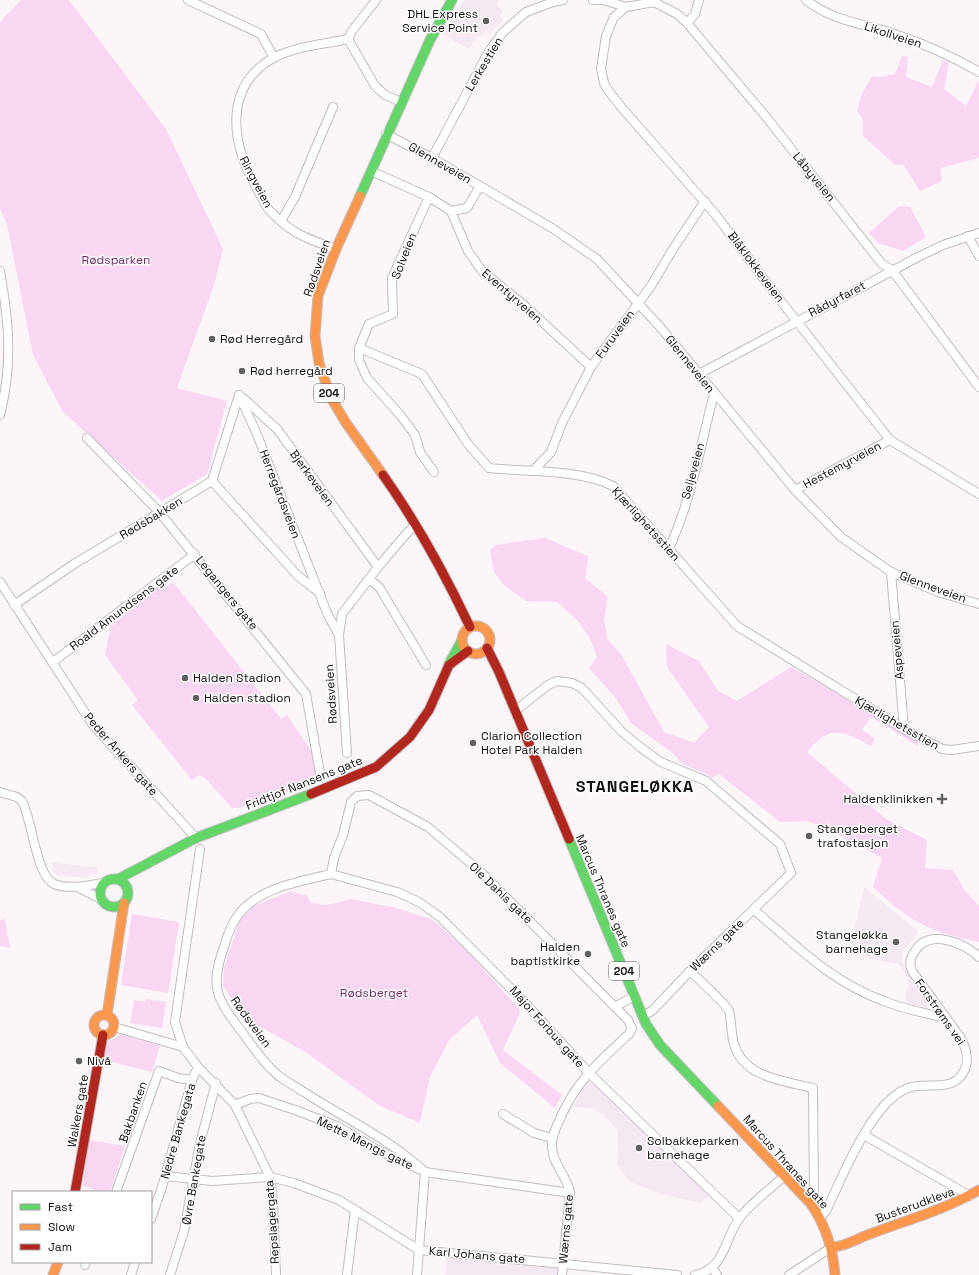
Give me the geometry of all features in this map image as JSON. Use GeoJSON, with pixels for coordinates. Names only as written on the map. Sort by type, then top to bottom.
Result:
{"type":"FeatureCollection","features":[{"type":"Feature","properties":{"kind":"main road","name":"Rødsveien"},"geometry":{"type":"LineString","coordinates":[[415,526],[390,485],[346,423],[331,398],[322,377],[316,348],[315,317],[322,283],[336,249],[386,134],[433,34],[452,0]]}},
{"type":"Feature","properties":{"kind":"main road","name":"204"},"geometry":{"type":"LineString","coordinates":[[415,526],[444,572],[470,627],[478,626],[486,630],[490,640],[487,648]]}},
{"type":"Feature","properties":{"kind":"main road"},"geometry":{"type":"LineString","coordinates":[[470,627],[464,632],[462,640],[468,651],[477,654],[487,648]]}},
{"type":"Feature","properties":{"kind":"main road","name":"Fridtjof Nansens gate"},"geometry":{"type":"LineString","coordinates":[[118,879],[196,838],[344,782],[376,767],[398,749],[419,725],[429,710],[449,664],[462,640]]}},
{"type":"Feature","properties":{"kind":"main road","name":"Marcus Thranes gate"},"geometry":{"type":"LineString","coordinates":[[487,648],[499,672],[642,1016],[660,1045],[811,1204],[830,1236],[835,1275]]}},
{"type":"Feature","properties":{"kind":"main road"},"geometry":{"type":"LineString","coordinates":[[449,664],[468,651]]}},
{"type":"Feature","properties":{"kind":"main road","name":"Fridtjof Nansens gate"},"geometry":{"type":"LineString","coordinates":[[128,890],[145,864]]}},
{"type":"Feature","properties":{"kind":"main road"},"geometry":{"type":"LineString","coordinates":[[108,879],[118,879],[125,883],[128,890],[128,897],[124,902],[114,907],[106,905],[100,899],[99,891],[103,883],[108,879]]}},
{"type":"Feature","properties":{"kind":"main road"},"geometry":{"type":"LineString","coordinates":[[107,1015],[124,902]]}},
{"type":"Feature","properties":{"kind":"main road"},"geometry":{"type":"LineString","coordinates":[[114,907],[121,929]]}},
{"type":"Feature","properties":{"kind":"main road"},"geometry":{"type":"LineString","coordinates":[[107,1015],[113,1020],[114,1027],[109,1034],[103,1035],[96,1031],[94,1024],[98,1018],[107,1015]]}},
{"type":"Feature","properties":{"kind":"main road","name":"Walkers gate"},"geometry":{"type":"LineString","coordinates":[[75,1191],[103,1035]]}},
{"type":"Feature","properties":{"kind":"main road","name":"Busterudkleva"},"geometry":{"type":"LineString","coordinates":[[832,1247],[838,1241],[858,1238],[956,1204],[979,1190]]}},
{"type":"Feature","properties":{"kind":"street"},"geometry":{"type":"LineString","coordinates":[[188,0],[261,34],[274,58]]}},
{"type":"Feature","properties":{"kind":"street"},"geometry":{"type":"LineString","coordinates":[[376,0],[352,31],[348,39],[375,86],[385,95],[401,102]]}},
{"type":"Feature","properties":{"kind":"street","name":"Lerkestien"},"geometry":{"type":"LineString","coordinates":[[432,158],[488,53],[502,33],[526,12],[563,0]]}},
{"type":"Feature","properties":{"kind":"street"},"geometry":{"type":"LineString","coordinates":[[593,0],[603,0],[626,7]]}},
{"type":"Feature","properties":{"kind":"street"},"geometry":{"type":"LineString","coordinates":[[687,23],[695,14],[699,0]]}},
{"type":"Feature","properties":{"kind":"street","name":"Likollveien"},"geometry":{"type":"LineString","coordinates":[[806,0],[830,16],[890,32],[931,48],[979,72]]}},
{"type":"Feature","properties":{"kind":"street","name":"Låbyveien"},"geometry":{"type":"LineString","coordinates":[[626,7],[654,2],[677,14],[687,23],[767,118],[882,264],[892,270],[979,387]]}},
{"type":"Feature","properties":{"kind":"street","name":"Blåklokkeveien"},"geometry":{"type":"LineString","coordinates":[[626,7],[614,17],[606,36],[601,69],[604,83],[622,108],[705,201],[890,440],[979,494]]}},
{"type":"Feature","properties":{"kind":"street","name":"Ringveien"},"geometry":{"type":"LineString","coordinates":[[336,249],[294,232],[269,210],[246,169],[240,152],[236,122],[241,92],[252,75],[274,58],[304,48],[348,39]]}},
{"type":"Feature","properties":{"kind":"street","name":"Ringveien"},"geometry":{"type":"LineString","coordinates":[[281,221],[297,192],[333,107]]}},
{"type":"Feature","properties":{"kind":"street","name":"Glenneveien"},"geometry":{"type":"LineString","coordinates":[[386,134],[432,158],[480,186],[577,244],[597,259],[638,303],[699,374],[795,490],[841,537],[891,572],[938,592],[979,604]]}},
{"type":"Feature","properties":{"kind":"street"},"geometry":{"type":"LineString","coordinates":[[371,171],[430,197],[451,211],[467,208],[480,186]]}},
{"type":"Feature","properties":{"kind":"street","name":"Solveien"},"geometry":{"type":"LineString","coordinates":[[359,348],[369,324],[394,314],[392,278],[430,197]]}},
{"type":"Feature","properties":{"kind":"street","name":"Furuveien"},"geometry":{"type":"LineString","coordinates":[[533,471],[551,452],[562,423],[591,367],[652,286],[673,249],[705,201]]}},
{"type":"Feature","properties":{"kind":"street","name":"Eventyrveien"},"geometry":{"type":"LineString","coordinates":[[451,211],[468,251],[482,271],[524,305],[591,367]]}},
{"type":"Feature","properties":{"kind":"street","name":"Rådyrfaret"},"geometry":{"type":"LineString","coordinates":[[699,374],[796,320],[892,270],[943,245],[979,233]]}},
{"type":"Feature","properties":{"kind":"street"},"geometry":{"type":"LineString","coordinates":[[968,236],[979,256]]}},
{"type":"Feature","properties":{"kind":"street"},"geometry":{"type":"LineString","coordinates":[[0,271],[8,323],[9,347],[7,382],[0,415]]}},
{"type":"Feature","properties":{"kind":"street"},"geometry":{"type":"LineString","coordinates":[[359,348],[359,360],[367,378],[401,416],[415,435],[420,452],[434,472]]}},
{"type":"Feature","properties":{"kind":"street","name":"Kjærlighetsstien"},"geometry":{"type":"LineString","coordinates":[[359,348],[422,374],[468,444],[489,468],[533,471],[599,479],[613,486],[737,626],[904,728],[942,749],[952,750],[979,746]]}},
{"type":"Feature","properties":{"kind":"street","name":"Seljeveien"},"geometry":{"type":"LineString","coordinates":[[669,548],[691,483],[714,394]]}},
{"type":"Feature","properties":{"kind":"street"},"geometry":{"type":"LineString","coordinates":[[239,395],[212,481],[298,576],[320,593]]}},
{"type":"Feature","properties":{"kind":"street","name":"Bjerkeveien"},"geometry":{"type":"LineString","coordinates":[[239,395],[277,429],[378,567]]}},
{"type":"Feature","properties":{"kind":"street","name":"Herregårdsveien"},"geometry":{"type":"LineString","coordinates":[[239,395],[256,432],[320,593]]}},
{"type":"Feature","properties":{"kind":"street","name":"Legangers gate"},"geometry":{"type":"LineString","coordinates":[[87,438],[160,512],[306,694],[320,773]]}},
{"type":"Feature","properties":{"kind":"street","name":"Hestemyrveien"},"geometry":{"type":"LineString","coordinates":[[795,490],[890,440]]}},
{"type":"Feature","properties":{"kind":"street","name":"Rødsbakken"},"geometry":{"type":"LineString","coordinates":[[14,605],[74,564],[212,481]]}},
{"type":"Feature","properties":{"kind":"street","name":"Rødsveien"},"geometry":{"type":"LineString","coordinates":[[347,753],[338,635],[340,622],[345,609],[378,567],[407,533],[415,526]]}},
{"type":"Feature","properties":{"kind":"street","name":"Roald Amundsens gate"},"geometry":{"type":"LineString","coordinates":[[53,662],[195,554]]}},
{"type":"Feature","properties":{"kind":"street","name":"Aspeveien"},"geometry":{"type":"LineString","coordinates":[[891,572],[904,728]]}},
{"type":"Feature","properties":{"kind":"street"},"geometry":{"type":"LineString","coordinates":[[369,579],[379,587],[426,665]]}},
{"type":"Feature","properties":{"kind":"street","name":"Peder Ankers gate"},"geometry":{"type":"LineString","coordinates":[[0,582],[93,725],[196,838]]}},
{"type":"Feature","properties":{"kind":"street","name":"Rødsveien"},"geometry":{"type":"LineString","coordinates":[[320,593],[338,635]]}},
{"type":"Feature","properties":{"kind":"street","name":"Wærns gate"},"geometry":{"type":"LineString","coordinates":[[515,711],[548,685],[557,681],[572,683],[582,688],[622,732],[644,750],[661,762],[706,782],[780,844],[791,873],[690,971],[652,1011],[642,1016]]}},
{"type":"Feature","properties":{"kind":"street"},"geometry":{"type":"LineString","coordinates":[[0,792],[17,797],[22,801],[42,866],[50,882],[77,887],[103,883]]}},
{"type":"Feature","properties":{"kind":"street","name":"Ole Dahls gate"},"geometry":{"type":"LineString","coordinates":[[331,874],[334,858],[343,835],[352,799],[357,796],[369,795],[428,827],[482,872],[615,1007]]}},
{"type":"Feature","properties":{"kind":"street"},"geometry":{"type":"LineString","coordinates":[[183,1047],[175,1022],[175,1016],[200,849]]}},
{"type":"Feature","properties":{"kind":"street","name":"Rødsveien"},"geometry":{"type":"LineString","coordinates":[[331,874],[274,890],[249,903],[238,915],[229,933],[216,968],[218,997],[226,1011],[262,1059],[279,1076],[373,1134],[412,1160],[425,1172]]}},
{"type":"Feature","properties":{"kind":"street","name":"Major Forbus gate"},"geometry":{"type":"LineString","coordinates":[[331,874],[397,892],[419,902],[440,917],[529,1007],[588,1072],[739,1218]]}},
{"type":"Feature","properties":{"kind":"street"},"geometry":{"type":"LineString","coordinates":[[77,887],[100,899]]}},
{"type":"Feature","properties":{"kind":"street"},"geometry":{"type":"LineString","coordinates":[[754,910],[796,947],[843,982],[883,1001],[946,1018]]}},
{"type":"Feature","properties":{"kind":"street","name":"Forstrøms vei"},"geometry":{"type":"LineString","coordinates":[[820,1217],[826,1211],[872,1120],[891,1098],[913,1087],[953,1082],[963,1073],[967,1063],[965,1046],[912,971],[910,962],[914,951],[926,940],[936,939],[964,947],[979,957]]}},
{"type":"Feature","properties":{"kind":"street"},"geometry":{"type":"LineString","coordinates":[[690,971],[729,1011],[731,1035],[741,1060],[753,1070],[768,1077],[813,1088],[814,1198],[811,1204]]}},
{"type":"Feature","properties":{"kind":"street"},"geometry":{"type":"LineString","coordinates":[[503,1114],[534,1133],[552,1138],[563,1112],[577,1086],[588,1072],[629,1034],[632,1028],[628,1020],[615,1007],[634,996]]}},
{"type":"Feature","properties":{"kind":"street"},"geometry":{"type":"LineString","coordinates":[[114,1027],[183,1047]]}},
{"type":"Feature","properties":{"kind":"street","name":"Repslagergata"},"geometry":{"type":"LineString","coordinates":[[183,1047],[198,1067],[216,1083],[235,1105],[270,1177],[273,1202],[276,1275]]}},
{"type":"Feature","properties":{"kind":"street","name":"Nedre Bankegata"},"geometry":{"type":"LineString","coordinates":[[152,1216],[192,1080],[198,1067]]}},
{"type":"Feature","properties":{"kind":"street","name":"Bakbanken"},"geometry":{"type":"LineString","coordinates":[[116,1191],[159,1071],[178,1078],[192,1080]]}},
{"type":"Feature","properties":{"kind":"street","name":"Øvre Bankegate"},"geometry":{"type":"LineString","coordinates":[[170,1275],[184,1231],[200,1143],[216,1083]]}},
{"type":"Feature","properties":{"kind":"street","name":"Mette Mengs gate"},"geometry":{"type":"LineString","coordinates":[[235,1105],[250,1099],[259,1098],[295,1110],[337,1126],[376,1149],[425,1172],[570,1193]]}},
{"type":"Feature","properties":{"kind":"street"},"geometry":{"type":"LineString","coordinates":[[864,1135],[970,1196]]}},
{"type":"Feature","properties":{"kind":"street","name":"Wærns gate"},"geometry":{"type":"LineString","coordinates":[[552,1138],[553,1154],[570,1193],[562,1275]]}},
{"type":"Feature","properties":{"kind":"street"},"geometry":{"type":"LineString","coordinates":[[417,1275],[425,1172]]}},
{"type":"Feature","properties":{"kind":"street"},"geometry":{"type":"LineString","coordinates":[[165,1176],[194,1180],[228,1181],[270,1177]]}},
{"type":"Feature","properties":{"kind":"street"},"geometry":{"type":"LineString","coordinates":[[695,1275],[705,1272],[722,1256],[739,1218],[784,1176]]}},
{"type":"Feature","properties":{"kind":"street","name":"Karl Johans gate"},"geometry":{"type":"LineString","coordinates":[[270,1177],[319,1192],[355,1210],[419,1250],[677,1275]]}},
{"type":"Feature","properties":{"kind":"street"},"geometry":{"type":"LineString","coordinates":[[347,1275],[355,1210]]}},
{"type":"Feature","properties":{"kind":"street"},"geometry":{"type":"LineString","coordinates":[[789,1275],[832,1247]]}},
{"type":"Feature","properties":{"kind":"street"},"geometry":{"type":"LineString","coordinates":[[130,1275],[135,1263]]}},
{"type":"Feature","properties":{"kind":"street"},"geometry":{"type":"LineString","coordinates":[[712,1267],[717,1275]]}},
{"type":"Feature","properties":{"kind":"shaded area"},"geometry":{"type":"Polygon","coordinates":[[[464,0],[498,0],[497,6],[503,11],[499,16],[504,20],[489,34],[486,31],[481,36],[480,35],[473,42],[470,49],[441,34],[464,0]]]}},
{"type":"Feature","properties":{"kind":"shaded area"},"geometry":{"type":"Polygon","coordinates":[[[53,863],[96,867],[98,872],[86,878],[57,875],[52,870],[53,863]]]}},
{"type":"Feature","properties":{"kind":"shaded area"},"geometry":{"type":"Polygon","coordinates":[[[864,887],[918,931],[916,936],[904,950],[901,960],[912,980],[930,1003],[925,1009],[906,1003],[906,990],[909,987],[908,979],[899,964],[870,959],[850,948],[864,887]]]}},
{"type":"Feature","properties":{"kind":"shaded area","name":"Solbakkeparken barnehage"},"geometry":{"type":"Polygon","coordinates":[[[591,1081],[709,1195],[700,1203],[661,1194],[630,1182],[617,1164],[618,1131],[603,1114],[590,1108],[573,1107],[582,1089],[591,1081]]]}},
{"type":"Feature","properties":{"kind":"shaded area"},"geometry":{"type":"Polygon","coordinates":[[[447,1256],[558,1266],[558,1275],[445,1275],[447,1256]]]}},
{"type":"Feature","properties":{"kind":"green space","name":"Rødsparken"},"geometry":{"type":"Polygon","coordinates":[[[21,0],[69,0],[166,129],[223,249],[215,282],[177,388],[227,401],[207,474],[162,501],[63,412],[33,355],[7,224],[0,209],[0,22],[21,0]]]}},
{"type":"Feature","properties":{"kind":"green space"},"geometry":{"type":"Polygon","coordinates":[[[902,56],[908,57],[906,77],[932,87],[943,60],[949,63],[944,89],[966,106],[979,80],[979,158],[940,168],[942,181],[920,191],[903,164],[895,165],[863,136],[863,120],[857,110],[862,94],[872,76],[881,77],[895,74],[902,56]]]}},
{"type":"Feature","properties":{"kind":"green space"},"geometry":{"type":"Polygon","coordinates":[[[899,206],[910,207],[926,237],[903,251],[878,243],[869,233],[899,206]]]}},
{"type":"Feature","properties":{"kind":"green space"},"geometry":{"type":"Polygon","coordinates":[[[545,538],[588,556],[585,578],[608,597],[604,620],[608,640],[621,654],[664,732],[694,743],[709,727],[667,667],[666,644],[699,661],[718,691],[737,701],[791,667],[920,741],[918,746],[871,717],[862,730],[875,738],[871,746],[845,734],[837,733],[823,737],[807,752],[886,819],[927,840],[925,868],[953,870],[965,891],[979,906],[979,942],[947,934],[921,924],[909,917],[886,899],[873,887],[882,858],[826,828],[807,821],[780,822],[719,774],[712,778],[680,762],[674,754],[631,723],[615,697],[589,668],[597,657],[590,638],[577,620],[557,602],[526,601],[504,585],[494,572],[490,550],[496,545],[545,538]]]}},
{"type":"Feature","properties":{"kind":"green space","name":"Halden Stadion"},"geometry":{"type":"Polygon","coordinates":[[[173,582],[281,719],[287,715],[312,752],[317,782],[239,808],[232,808],[206,779],[199,775],[192,780],[132,705],[138,700],[105,655],[111,626],[161,586],[164,589],[173,582]]]}},
{"type":"Feature","properties":{"kind":"green space","name":"Rødsberget"},"geometry":{"type":"Polygon","coordinates":[[[291,891],[307,896],[311,903],[328,905],[351,899],[397,908],[433,920],[465,949],[521,1011],[503,1050],[562,1095],[555,1108],[500,1063],[477,1015],[449,1040],[430,1077],[420,1123],[380,1106],[304,1051],[246,1019],[223,986],[224,967],[240,920],[254,906],[291,891]]]}},
{"type":"Feature","properties":{"kind":"green space"},"geometry":{"type":"Polygon","coordinates":[[[132,914],[179,922],[168,993],[121,985],[132,914]]]}},
{"type":"Feature","properties":{"kind":"green space"},"geometry":{"type":"Polygon","coordinates":[[[5,919],[10,948],[0,946],[0,920],[5,919]]]}},
{"type":"Feature","properties":{"kind":"green space"},"geometry":{"type":"Polygon","coordinates":[[[146,999],[166,1002],[162,1028],[130,1023],[134,1000],[145,1002],[146,999]]]}},
{"type":"Feature","properties":{"kind":"green space"},"geometry":{"type":"Polygon","coordinates":[[[121,1034],[160,1046],[152,1072],[104,1060],[108,1042],[121,1034]]]}},
{"type":"Feature","properties":{"kind":"green space"},"geometry":{"type":"Polygon","coordinates":[[[89,1140],[125,1146],[110,1191],[98,1191],[83,1185],[89,1140]]]}},
{"type":"Feature","properties":{"kind":"traffic: fast"},"geometry":{"type":"LineString","coordinates":[[360,196],[430,40],[452,0]]}},
{"type":"Feature","properties":{"kind":"traffic: fast"},"geometry":{"type":"LineString","coordinates":[[449,664],[462,640]]}},
{"type":"Feature","properties":{"kind":"traffic: fast"},"geometry":{"type":"LineString","coordinates":[[118,879],[196,838],[311,794]]}},
{"type":"Feature","properties":{"kind":"traffic: fast"},"geometry":{"type":"LineString","coordinates":[[569,839],[646,1024],[660,1045],[718,1106]]}},
{"type":"Feature","properties":{"kind":"traffic: fast"},"geometry":{"type":"LineString","coordinates":[[114,879],[120,880],[124,883],[127,887],[128,893],[127,899],[124,903],[120,906],[114,907],[108,906],[104,903],[101,899],[100,893],[101,887],[104,883],[108,880],[114,879]]}},
{"type":"Feature","properties":{"kind":"traffic: slow"},"geometry":{"type":"LineString","coordinates":[[360,196],[336,249],[318,296],[315,336],[319,363],[331,398],[346,423],[383,475]]}},
{"type":"Feature","properties":{"kind":"traffic: slow"},"geometry":{"type":"LineString","coordinates":[[476,626],[486,630],[490,640],[486,650],[476,654],[466,650],[462,640],[466,630],[476,626]]}},
{"type":"Feature","properties":{"kind":"traffic: slow"},"geometry":{"type":"LineString","coordinates":[[107,1015],[124,903]]}},
{"type":"Feature","properties":{"kind":"traffic: slow"},"geometry":{"type":"LineString","coordinates":[[104,1015],[111,1018],[114,1025],[111,1032],[104,1035],[97,1032],[94,1025],[97,1018],[104,1015]]}},
{"type":"Feature","properties":{"kind":"traffic: slow"},"geometry":{"type":"LineString","coordinates":[[718,1106],[811,1204],[825,1229],[833,1256],[835,1275]]}},
{"type":"Feature","properties":{"kind":"traffic: slow"},"geometry":{"type":"LineString","coordinates":[[832,1247],[847,1244],[939,1209],[979,1190]]}},
{"type":"Feature","properties":{"kind":"traffic: slow"},"geometry":{"type":"LineString","coordinates":[[53,1275],[58,1263]]}},
{"type":"Feature","properties":{"kind":"traffic: jam"},"geometry":{"type":"LineString","coordinates":[[383,475],[430,549],[470,627]]}},
{"type":"Feature","properties":{"kind":"traffic: jam"},"geometry":{"type":"LineString","coordinates":[[487,648],[499,672],[569,839]]}},
{"type":"Feature","properties":{"kind":"traffic: jam"},"geometry":{"type":"LineString","coordinates":[[311,794],[376,767],[410,737],[429,710],[449,665],[468,651]]}},
{"type":"Feature","properties":{"kind":"traffic: jam"},"geometry":{"type":"LineString","coordinates":[[75,1191],[103,1035]]}},
{"type":"Feature","properties":{"kind":"place","name":"DHL Express Service Point"},"geometry":{"type":"Point","coordinates":[486,21]}},
{"type":"Feature","properties":{"kind":"place","name":"Rød Herregård"},"geometry":{"type":"Point","coordinates":[212,339]}},
{"type":"Feature","properties":{"kind":"place","name":"Rød herregård"},"geometry":{"type":"Point","coordinates":[242,371]}},
{"type":"Feature","properties":{"kind":"place","name":"Halden Stadion"},"geometry":{"type":"Point","coordinates":[185,678]}},
{"type":"Feature","properties":{"kind":"place","name":"Halden stadion"},"geometry":{"type":"Point","coordinates":[196,698]}},
{"type":"Feature","properties":{"kind":"place","name":"Clarion Collection Hotel Park Halden"},"geometry":{"type":"Point","coordinates":[473,743]}},
{"type":"Feature","properties":{"kind":"place","name":"Haldenklinikken"},"geometry":{"type":"Point","coordinates":[942,799]}},
{"type":"Feature","properties":{"kind":"place","name":"Stangeberget trafostasjon"},"geometry":{"type":"Point","coordinates":[809,836]}},
{"type":"Feature","properties":{"kind":"place","name":"Stangeløkka barnehage"},"geometry":{"type":"Point","coordinates":[896,942]}},
{"type":"Feature","properties":{"kind":"place","name":"Halden baptistkirke"},"geometry":{"type":"Point","coordinates":[588,954]}},
{"type":"Feature","properties":{"kind":"place","name":"Nivå"},"geometry":{"type":"Point","coordinates":[79,1061]}},
{"type":"Feature","properties":{"kind":"place","name":"Solbakkeparken barnehage"},"geometry":{"type":"Point","coordinates":[639,1148]}},
{"type":"Feature","properties":{"kind":"district","name":"STANGELØKKA"},"geometry":{"type":"Point","coordinates":[635,786]}}]}
